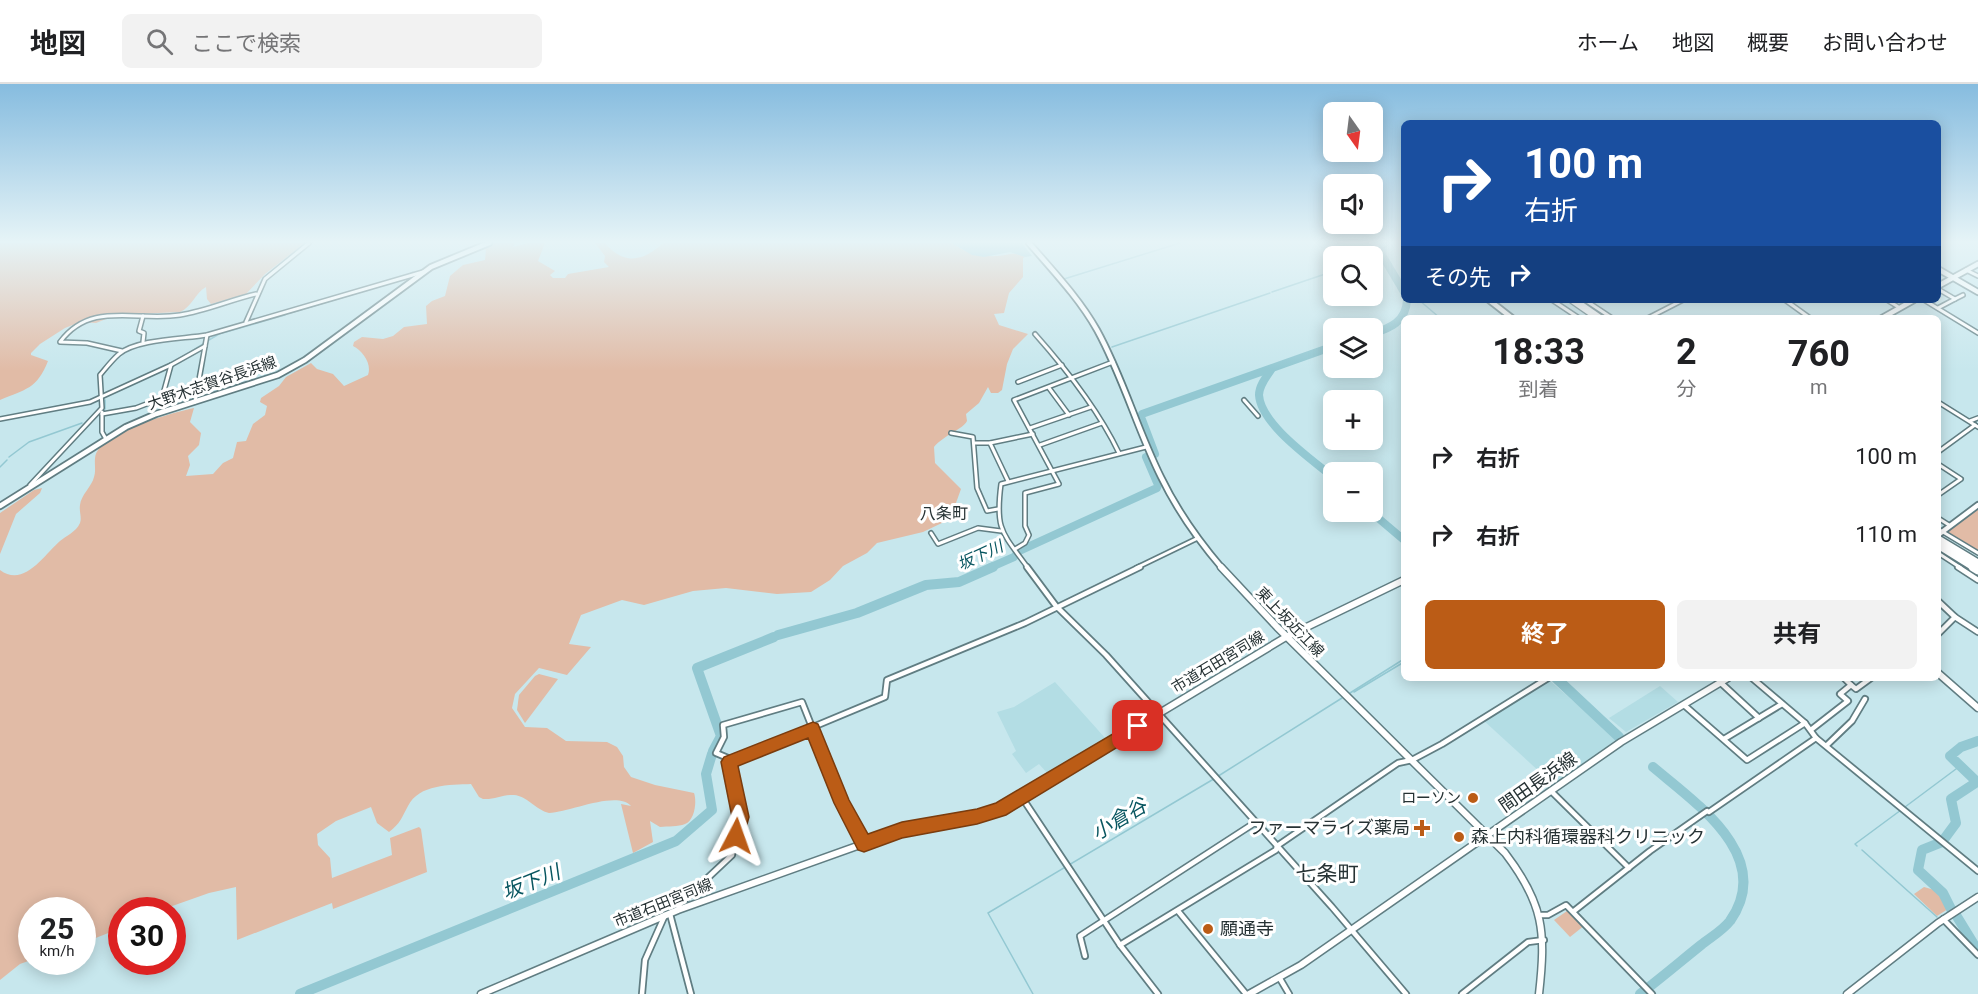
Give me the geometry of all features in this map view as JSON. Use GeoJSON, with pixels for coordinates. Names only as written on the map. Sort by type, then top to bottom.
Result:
{"type":"FeatureCollection","features":[{"type":"Feature","properties":{"kind":"highway"},"geometry":{"type":"LineString","coordinates":[[1569,303],[1587,315]]}},
{"type":"Feature","properties":{"kind":"highway"},"geometry":{"type":"LineString","coordinates":[[1577,303],[1595,315]]}},
{"type":"Feature","properties":{"kind":"highway"},"geometry":{"type":"LineString","coordinates":[[1941,536],[1954,552],[1978,570]]}},
{"type":"Feature","properties":{"kind":"highway"},"geometry":{"type":"LineString","coordinates":[[1941,546],[1978,563]]}},
{"type":"Feature","properties":{"kind":"main road","name":"大野木志賀谷長浜線"},"geometry":{"type":"LineString","coordinates":[[0,506],[106,439],[156,414],[278,375],[305,360],[406,285]]}},
{"type":"Feature","properties":{"kind":"main road","name":"東上坂近江線"},"geometry":{"type":"LineString","coordinates":[[1065,285],[1081,305],[1102,339],[1146,447],[1171,498],[1198,538],[1286,637],[1412,760],[1523,876],[1541,915],[1544,940],[1539,994]]}},
{"type":"Feature","properties":{"kind":"main road"},"geometry":{"type":"LineString","coordinates":[[1493,303],[1508,315]]}},
{"type":"Feature","properties":{"kind":"main road"},"geometry":{"type":"LineString","coordinates":[[1887,315],[1909,303]]}},
{"type":"Feature","properties":{"kind":"main road"},"geometry":{"type":"LineString","coordinates":[[1941,532],[1978,505]]}},
{"type":"Feature","properties":{"kind":"main road"},"geometry":{"type":"LineString","coordinates":[[1941,676],[1978,708]]}},
{"type":"Feature","properties":{"kind":"main road","name":"間田長浜線"},"geometry":{"type":"LineString","coordinates":[[1247,994],[1301,965],[1488,837],[1621,742],[1723,681]]}},
{"type":"Feature","properties":{"kind":"main road"},"geometry":{"type":"LineString","coordinates":[[1847,994],[1943,919],[1978,897]]}},
{"type":"Feature","properties":{"kind":"street"},"geometry":{"type":"LineString","coordinates":[[245,322],[261,285]]}},
{"type":"Feature","properties":{"kind":"street"},"geometry":{"type":"LineString","coordinates":[[106,439],[102,432],[100,375],[107,365],[124,351],[143,342],[171,341],[207,335],[376,285]]}},
{"type":"Feature","properties":{"kind":"street"},"geometry":{"type":"LineString","coordinates":[[1941,290],[1955,299]]}},
{"type":"Feature","properties":{"kind":"street"},"geometry":{"type":"LineString","coordinates":[[124,351],[87,343],[60,342],[69,329],[84,320],[181,315],[256,294]]}},
{"type":"Feature","properties":{"kind":"street"},"geometry":{"type":"LineString","coordinates":[[1938,308],[1963,295]]}},
{"type":"Feature","properties":{"kind":"street"},"geometry":{"type":"LineString","coordinates":[[1556,303],[1574,315]]}},
{"type":"Feature","properties":{"kind":"street"},"geometry":{"type":"LineString","coordinates":[[1590,303],[1608,315]]}},
{"type":"Feature","properties":{"kind":"street"},"geometry":{"type":"LineString","coordinates":[[1654,315],[1676,303]]}},
{"type":"Feature","properties":{"kind":"street"},"geometry":{"type":"LineString","coordinates":[[1789,303],[1806,315]]}},
{"type":"Feature","properties":{"kind":"street"},"geometry":{"type":"LineString","coordinates":[[1892,303],[1900,308]]}},
{"type":"Feature","properties":{"kind":"street"},"geometry":{"type":"LineString","coordinates":[[1929,303],[1978,333]]}},
{"type":"Feature","properties":{"kind":"street"},"geometry":{"type":"LineString","coordinates":[[143,316],[139,331],[144,333],[143,342]]}},
{"type":"Feature","properties":{"kind":"street"},"geometry":{"type":"LineString","coordinates":[[1035,334],[1062,364],[1113,438],[1119,453]]}},
{"type":"Feature","properties":{"kind":"street"},"geometry":{"type":"LineString","coordinates":[[195,402],[199,390],[207,335]]}},
{"type":"Feature","properties":{"kind":"street"},"geometry":{"type":"LineString","coordinates":[[0,419],[102,398],[134,380],[162,371],[205,346]]}},
{"type":"Feature","properties":{"kind":"street"},"geometry":{"type":"LineString","coordinates":[[1017,551],[1029,535],[1026,526],[1026,493],[1059,484],[1014,400],[1113,362]]}},
{"type":"Feature","properties":{"kind":"street"},"geometry":{"type":"LineString","coordinates":[[1018,382],[1062,364]]}},
{"type":"Feature","properties":{"kind":"street"},"geometry":{"type":"LineString","coordinates":[[102,414],[136,408],[162,398],[171,365]]}},
{"type":"Feature","properties":{"kind":"street"},"geometry":{"type":"LineString","coordinates":[[1049,388],[1069,416]]}},
{"type":"Feature","properties":{"kind":"street"},"geometry":{"type":"LineString","coordinates":[[1244,400],[1258,416]]}},
{"type":"Feature","properties":{"kind":"street"},"geometry":{"type":"LineString","coordinates":[[1941,404],[1976,426],[1941,450]]}},
{"type":"Feature","properties":{"kind":"street"},"geometry":{"type":"LineString","coordinates":[[1029,428],[1091,407]]}},
{"type":"Feature","properties":{"kind":"street"},"geometry":{"type":"LineString","coordinates":[[24,492],[102,408]]}},
{"type":"Feature","properties":{"kind":"street"},"geometry":{"type":"LineString","coordinates":[[1969,421],[1978,418]]}},
{"type":"Feature","properties":{"kind":"street"},"geometry":{"type":"LineString","coordinates":[[1040,445],[1102,423]]}},
{"type":"Feature","properties":{"kind":"street"},"geometry":{"type":"LineString","coordinates":[[951,433],[973,437],[975,443],[973,460],[979,495],[987,511],[998,509]]}},
{"type":"Feature","properties":{"kind":"street"},"geometry":{"type":"LineString","coordinates":[[975,443],[990,443],[1033,434]]}},
{"type":"Feature","properties":{"kind":"street"},"geometry":{"type":"LineString","coordinates":[[990,443],[1008,482]]}},
{"type":"Feature","properties":{"kind":"street"},"geometry":{"type":"LineString","coordinates":[[1146,447],[1001,484],[998,509],[1001,531],[1056,606],[1106,655],[1351,929],[1406,994]]}},
{"type":"Feature","properties":{"kind":"street"},"geometry":{"type":"LineString","coordinates":[[1941,466],[1961,479],[1941,493]]}},
{"type":"Feature","properties":{"kind":"street"},"geometry":{"type":"LineString","coordinates":[[1941,520],[1949,525]]}},
{"type":"Feature","properties":{"kind":"street"},"geometry":{"type":"LineString","coordinates":[[932,533],[938,543],[978,528],[1001,531]]}},
{"type":"Feature","properties":{"kind":"street"},"geometry":{"type":"LineString","coordinates":[[1941,535],[1978,553]]}},
{"type":"Feature","properties":{"kind":"street"},"geometry":{"type":"LineString","coordinates":[[729,762],[813,729],[835,717],[885,697],[887,680],[1025,623],[1198,538]]}},
{"type":"Feature","properties":{"kind":"street"},"geometry":{"type":"LineString","coordinates":[[1941,555],[1978,580]]}},
{"type":"Feature","properties":{"kind":"street","name":"市道石田宮司線"},"geometry":{"type":"LineString","coordinates":[[481,994],[667,914],[902,830],[990,813],[1286,637],[1401,581]]}},
{"type":"Feature","properties":{"kind":"street"},"geometry":{"type":"LineString","coordinates":[[1941,604],[1955,617],[1978,632]]}},
{"type":"Feature","properties":{"kind":"street"},"geometry":{"type":"LineString","coordinates":[[1941,631],[1955,617]]}},
{"type":"Feature","properties":{"kind":"street"},"geometry":{"type":"LineString","coordinates":[[1120,945],[1178,912],[1276,850],[1276,846],[1398,763],[1412,760],[1543,681]]}},
{"type":"Feature","properties":{"kind":"street"},"geometry":{"type":"LineString","coordinates":[[1755,681],[1812,729],[1816,738],[1978,871]]}},
{"type":"Feature","properties":{"kind":"street"},"geometry":{"type":"LineString","coordinates":[[1847,681],[1856,689],[1867,681]]}},
{"type":"Feature","properties":{"kind":"street"},"geometry":{"type":"LineString","coordinates":[[1720,683],[1759,718]]}},
{"type":"Feature","properties":{"kind":"street"},"geometry":{"type":"LineString","coordinates":[[1812,729],[1848,701],[1840,694],[1851,685]]}},
{"type":"Feature","properties":{"kind":"street"},"geometry":{"type":"LineString","coordinates":[[1827,745],[1852,721],[1865,699]]}},
{"type":"Feature","properties":{"kind":"street"},"geometry":{"type":"LineString","coordinates":[[678,910],[680,904],[732,855],[740,817],[728,758],[716,753],[724,737],[722,727],[724,724],[753,718],[802,702],[842,803],[864,844]]}},
{"type":"Feature","properties":{"kind":"street"},"geometry":{"type":"LineString","coordinates":[[1684,704],[1747,760],[1805,723]]}},
{"type":"Feature","properties":{"kind":"street"},"geometry":{"type":"LineString","coordinates":[[1724,739],[1782,704]]}},
{"type":"Feature","properties":{"kind":"street"},"geometry":{"type":"LineString","coordinates":[[1574,911],[1650,851],[1816,738]]}},
{"type":"Feature","properties":{"kind":"street"},"geometry":{"type":"LineString","coordinates":[[1551,791],[1629,868]]}},
{"type":"Feature","properties":{"kind":"street"},"geometry":{"type":"LineString","coordinates":[[1021,796],[1102,921],[1158,994]]}},
{"type":"Feature","properties":{"kind":"street"},"geometry":{"type":"LineString","coordinates":[[1085,956],[1080,936],[1256,822]]}},
{"type":"Feature","properties":{"kind":"street"},"geometry":{"type":"LineString","coordinates":[[1541,915],[1548,915],[1566,905],[1651,993]]}},
{"type":"Feature","properties":{"kind":"street"},"geometry":{"type":"LineString","coordinates":[[1178,912],[1247,994]]}},
{"type":"Feature","properties":{"kind":"street"},"geometry":{"type":"LineString","coordinates":[[642,994],[645,960],[667,914]]}},
{"type":"Feature","properties":{"kind":"street"},"geometry":{"type":"LineString","coordinates":[[667,914],[691,994]]}},
{"type":"Feature","properties":{"kind":"street"},"geometry":{"type":"LineString","coordinates":[[1943,919],[1978,955]]}},
{"type":"Feature","properties":{"kind":"street"},"geometry":{"type":"LineString","coordinates":[[1462,994],[1528,942],[1544,940]]}},
{"type":"Feature","properties":{"kind":"street"},"geometry":{"type":"LineString","coordinates":[[1279,977],[1289,994]]}},
{"type":"Feature","properties":{"kind":"shaded area"},"geometry":{"type":"Polygon","coordinates":[[[0,285],[254,285],[246,294],[211,304],[207,299],[206,287],[188,307],[180,312],[116,315],[96,323],[80,322],[65,328],[40,344],[31,353],[31,355],[48,361],[35,383],[0,400],[0,285]]]}},
{"type":"Feature","properties":{"kind":"shaded area"},"geometry":{"type":"Polygon","coordinates":[[[448,285],[1016,285],[1009,293],[1004,313],[994,314],[999,325],[1028,334],[1013,349],[1007,364],[1002,390],[998,393],[991,393],[988,387],[979,403],[966,414],[965,424],[934,447],[935,463],[961,489],[952,514],[944,522],[923,532],[877,543],[867,553],[843,566],[830,580],[811,592],[777,594],[726,588],[693,591],[644,605],[622,600],[581,615],[569,644],[591,647],[567,675],[539,668],[515,694],[512,708],[525,727],[547,728],[566,741],[607,742],[617,747],[623,756],[624,767],[631,777],[655,785],[694,793],[694,810],[691,819],[685,824],[660,827],[650,821],[653,842],[633,853],[621,804],[631,806],[624,802],[604,801],[549,813],[519,796],[483,799],[479,797],[471,784],[436,787],[420,793],[413,799],[398,823],[389,832],[377,823],[371,807],[336,821],[317,834],[318,845],[330,858],[332,878],[392,855],[390,838],[419,827],[427,872],[333,909],[332,903],[237,940],[236,887],[186,901],[186,897],[108,897],[108,933],[96,938],[96,897],[18,897],[18,966],[0,980],[0,570],[17,575],[33,568],[60,541],[76,529],[81,521],[81,501],[94,477],[96,453],[115,436],[142,423],[194,408],[190,422],[201,433],[199,445],[188,456],[190,465],[186,476],[213,474],[223,463],[233,458],[237,442],[246,441],[253,424],[265,415],[267,406],[260,402],[261,398],[279,386],[286,377],[311,363],[317,369],[333,374],[344,386],[368,375],[368,362],[363,354],[353,346],[354,342],[362,337],[383,339],[393,336],[404,327],[427,324],[426,306],[445,296],[448,285]]]}},
{"type":"Feature","properties":{"kind":"shaded area"},"geometry":{"type":"Polygon","coordinates":[[[42,488],[40,493],[16,514],[0,554],[0,513],[34,490],[42,488]]]}},
{"type":"Feature","properties":{"kind":"shaded area"},"geometry":{"type":"Polygon","coordinates":[[[1978,509],[1978,554],[1943,534],[1978,509]]]}},
{"type":"Feature","properties":{"kind":"shaded area"},"geometry":{"type":"Polygon","coordinates":[[[539,674],[558,679],[525,723],[517,710],[519,695],[539,674]]]}},
{"type":"Feature","properties":{"kind":"shaded area"},"geometry":{"type":"Polygon","coordinates":[[[1550,681],[1617,739],[1554,785],[1483,720],[1550,681]]]}},
{"type":"Feature","properties":{"kind":"shaded area"},"geometry":{"type":"Polygon","coordinates":[[[1055,682],[1106,739],[1049,775],[1039,764],[1026,773],[1012,754],[1016,751],[997,712],[1014,707],[1055,682]]]}},
{"type":"Feature","properties":{"kind":"shaded area"},"geometry":{"type":"Polygon","coordinates":[[[1660,686],[1678,702],[1626,732],[1609,718],[1660,686]]]}},
{"type":"Feature","properties":{"kind":"shaded area"},"geometry":{"type":"Polygon","coordinates":[[[1924,887],[1938,891],[1948,909],[1937,916],[1914,894],[1924,887]]]}},
{"type":"Feature","properties":{"kind":"shaded area"},"geometry":{"type":"Polygon","coordinates":[[[1567,911],[1572,911],[1585,925],[1570,937],[1554,920],[1567,911]]]}},
{"type":"Feature","properties":{"kind":"waterway"},"geometry":{"type":"LineString","coordinates":[[290,313],[383,285]]}},
{"type":"Feature","properties":{"kind":"waterway"},"geometry":{"type":"LineString","coordinates":[[1272,292],[1291,285]]}},
{"type":"Feature","properties":{"kind":"waterway"},"geometry":{"type":"LineString","coordinates":[[1112,347],[1270,293]]}},
{"type":"Feature","properties":{"kind":"waterway"},"geometry":{"type":"LineString","coordinates":[[1403,315],[1407,303]]}},
{"type":"Feature","properties":{"kind":"waterway"},"geometry":{"type":"LineString","coordinates":[[1422,303],[1436,315]]}},
{"type":"Feature","properties":{"kind":"waterway"},"geometry":{"type":"LineString","coordinates":[[209,340],[219,334],[285,315]]}},
{"type":"Feature","properties":{"kind":"waterway"},"geometry":{"type":"LineString","coordinates":[[1383,330],[1401,318]]}},
{"type":"Feature","properties":{"kind":"waterway"},"geometry":{"type":"LineString","coordinates":[[181,358],[203,344]]}},
{"type":"Feature","properties":{"kind":"waterway","name":"坂下川"},"geometry":{"type":"LineString","coordinates":[[1155,454],[1141,417],[1142,414],[1323,350]]}},
{"type":"Feature","properties":{"kind":"waterway"},"geometry":{"type":"LineString","coordinates":[[1271,370],[1259,392],[1262,406],[1278,430],[1323,469]]}},
{"type":"Feature","properties":{"kind":"waterway"},"geometry":{"type":"LineString","coordinates":[[122,386],[145,376]]}},
{"type":"Feature","properties":{"kind":"waterway"},"geometry":{"type":"LineString","coordinates":[[86,401],[96,398]]}},
{"type":"Feature","properties":{"kind":"waterway"},"geometry":{"type":"LineString","coordinates":[[105,400],[105,409]]}},
{"type":"Feature","properties":{"kind":"waterway"},"geometry":{"type":"LineString","coordinates":[[54,407],[82,402]]}},
{"type":"Feature","properties":{"kind":"waterway"},"geometry":{"type":"LineString","coordinates":[[4,417],[37,410]]}},
{"type":"Feature","properties":{"kind":"waterway"},"geometry":{"type":"LineString","coordinates":[[9,457],[29,442],[82,423]]}},
{"type":"Feature","properties":{"kind":"waterway","name":"坂下川"},"geometry":{"type":"LineString","coordinates":[[989,568],[1014,557],[1019,551],[1157,488],[1158,485],[1146,457]]}},
{"type":"Feature","properties":{"kind":"waterway"},"geometry":{"type":"LineString","coordinates":[[0,467],[7,460]]}},
{"type":"Feature","properties":{"kind":"waterway"},"geometry":{"type":"LineString","coordinates":[[1383,522],[1401,537]]}},
{"type":"Feature","properties":{"kind":"waterway","name":"坂下川"},"geometry":{"type":"LineString","coordinates":[[778,635],[857,613],[926,585],[959,582],[993,567]]}},
{"type":"Feature","properties":{"kind":"waterway","name":"坂下川"},"geometry":{"type":"LineString","coordinates":[[713,751],[721,736],[697,668],[774,637]]}},
{"type":"Feature","properties":{"kind":"waterway","name":"小倉谷"},"geometry":{"type":"LineString","coordinates":[[1350,693],[1401,661]]}},
{"type":"Feature","properties":{"kind":"waterway","name":"小倉谷"},"geometry":{"type":"LineString","coordinates":[[1354,692],[1401,664]]}},
{"type":"Feature","properties":{"kind":"waterway"},"geometry":{"type":"LineString","coordinates":[[1559,681],[1619,737]]}},
{"type":"Feature","properties":{"kind":"waterway","name":"小倉谷"},"geometry":{"type":"LineString","coordinates":[[1033,994],[988,913],[1212,780],[1342,698]]}},
{"type":"Feature","properties":{"kind":"waterway"},"geometry":{"type":"LineString","coordinates":[[1951,909],[1943,893],[1918,870],[1922,850],[1942,842],[1956,823],[1951,799],[1977,782],[1950,756],[1961,747],[1978,741]]}},
{"type":"Feature","properties":{"kind":"waterway","name":"坂下川"},"geometry":{"type":"LineString","coordinates":[[300,994],[676,841],[712,810],[706,774],[712,754]]}},
{"type":"Feature","properties":{"kind":"waterway"},"geometry":{"type":"LineString","coordinates":[[1905,807],[1960,766]]}},
{"type":"Feature","properties":{"kind":"waterway"},"geometry":{"type":"LineString","coordinates":[[1640,994],[1730,921],[1741,898],[1743,875],[1737,854],[1725,834],[1709,815],[1653,767]]}},
{"type":"Feature","properties":{"kind":"waterway"},"geometry":{"type":"LineString","coordinates":[[1857,846],[1855,844],[1901,810]]}},
{"type":"Feature","properties":{"kind":"waterway"},"geometry":{"type":"LineString","coordinates":[[1862,850],[1937,917]]}},
{"type":"Feature","properties":{"kind":"waterway"},"geometry":{"type":"LineString","coordinates":[[1956,915],[1978,951]]}},
{"type":"Feature","properties":{"kind":"place","name":"ローソン"},"geometry":{"type":"Point","coordinates":[1473,798]}},
{"type":"Feature","properties":{"kind":"place","name":"ファーマライズ薬局"},"geometry":{"type":"Point","coordinates":[1422,828]}},
{"type":"Feature","properties":{"kind":"place","name":"森上内科循環器科クリニック"},"geometry":{"type":"Point","coordinates":[1459,837]}},
{"type":"Feature","properties":{"kind":"place","name":"願通寺"},"geometry":{"type":"Point","coordinates":[1208,929]}},
{"type":"Feature","properties":{"kind":"district","name":"八条町"},"geometry":{"type":"Point","coordinates":[944,513]}},
{"type":"Feature","properties":{"kind":"district","name":"七条町"},"geometry":{"type":"Point","coordinates":[1327,874]}},
{"type":"Feature","properties":{"kind":"route"},"geometry":{"type":"LineString","coordinates":[[736,836],[740,817],[729,762],[813,729],[842,803],[864,844],[902,830],[977,817],[1000,809],[1138,726]]}}]}
